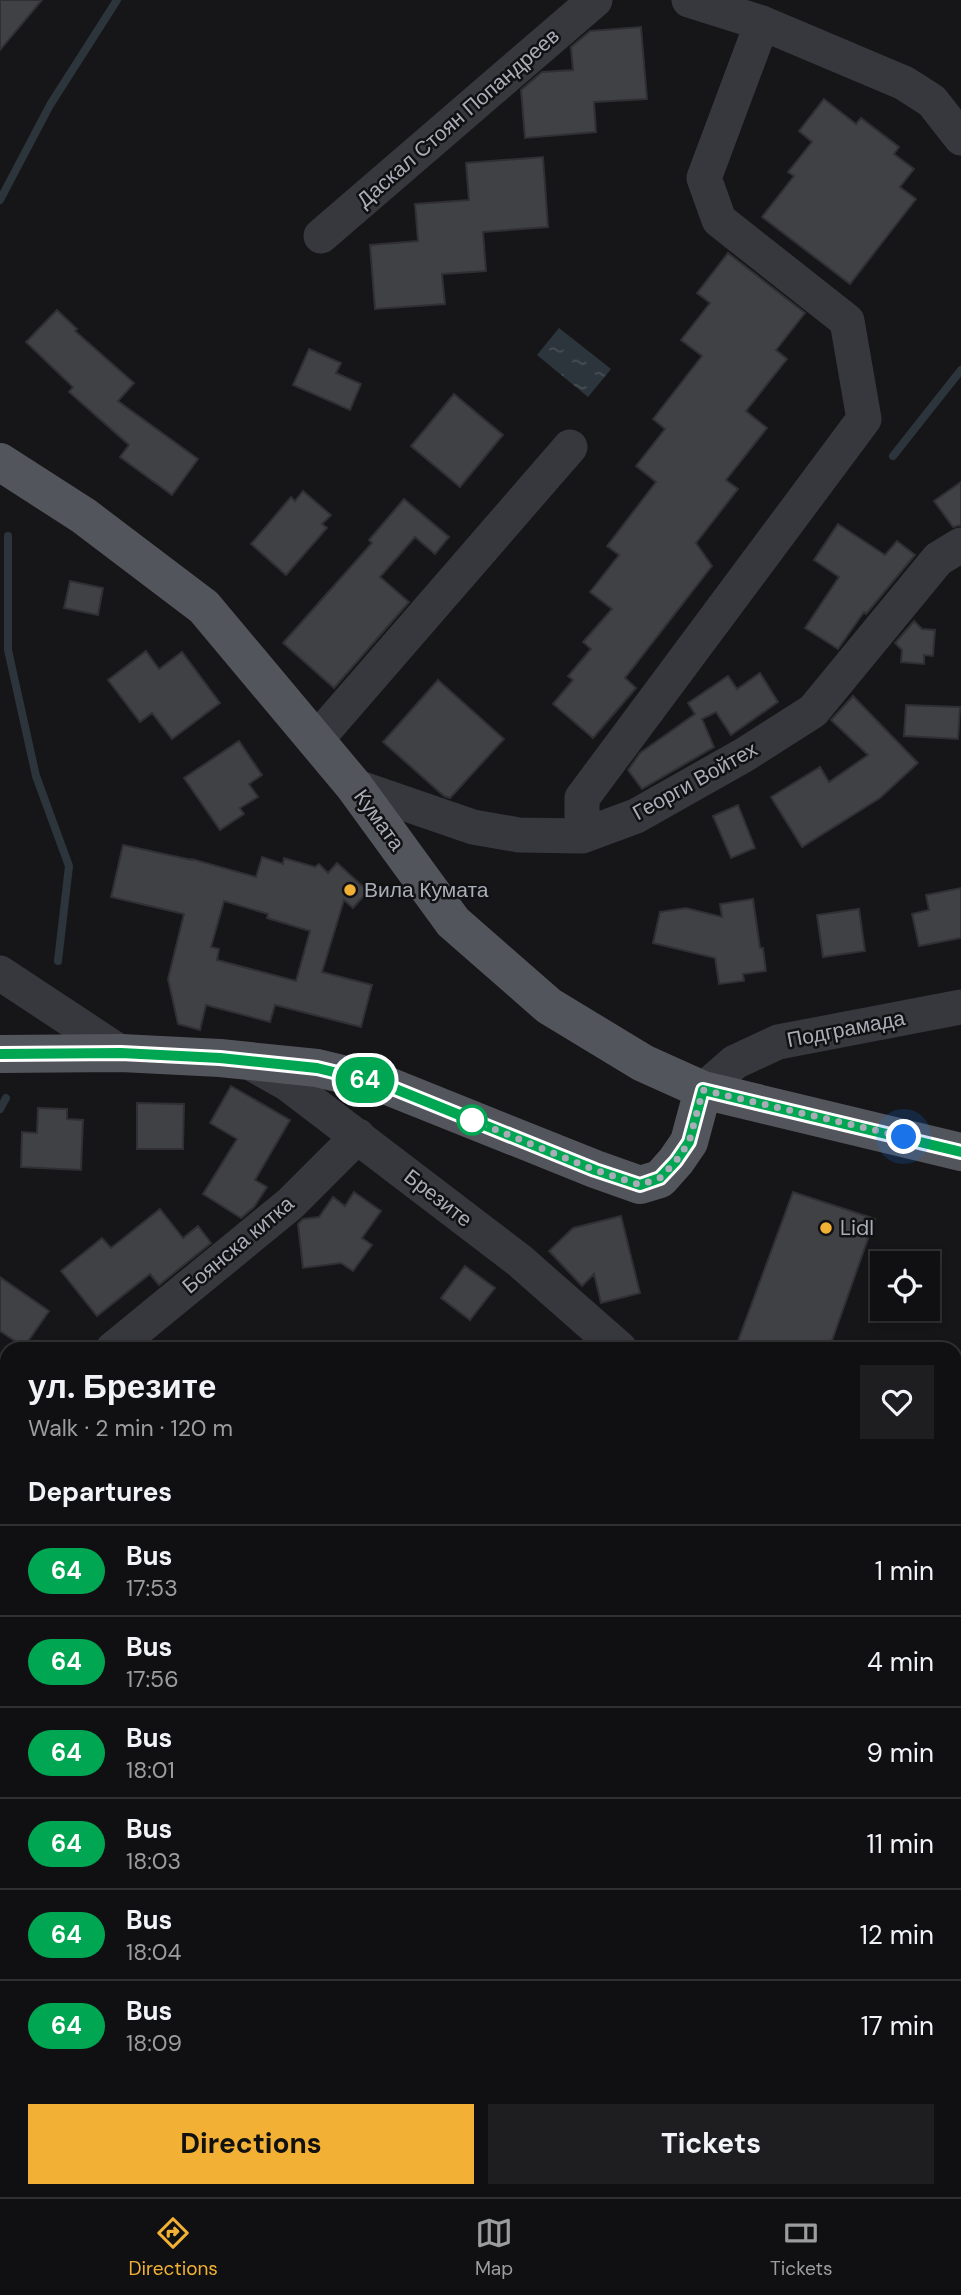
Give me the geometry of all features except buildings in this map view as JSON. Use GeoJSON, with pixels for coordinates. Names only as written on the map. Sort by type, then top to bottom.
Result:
{"type":"FeatureCollection","features":[{"type":"Feature","properties":{"kind":"main road","name":"Кумата"},"geometry":{"type":"LineString","coordinates":[[0,462],[84,516],[204,607],[354,786],[453,922],[548,1006],[643,1063],[703,1090],[961,1152]]}},
{"type":"Feature","properties":{"kind":"main road"},"geometry":{"type":"LineString","coordinates":[[3,1059],[121,1053],[246,1060],[317,1068],[383,1084],[595,1170],[640,1185],[660,1178],[689,1142],[703,1090]]}},
{"type":"Feature","properties":{"kind":"street","name":"Даскал Стоян Попандреев"},"geometry":{"type":"LineString","coordinates":[[321,236],[595,0]]}},
{"type":"Feature","properties":{"kind":"street"},"geometry":{"type":"LineString","coordinates":[[689,0],[759,31],[904,83],[932,101],[961,138]]}},
{"type":"Feature","properties":{"kind":"street"},"geometry":{"type":"LineString","coordinates":[[582,836],[582,798],[864,419],[847,321],[719,220],[704,178],[759,31]]}},
{"type":"Feature","properties":{"kind":"street"},"geometry":{"type":"LineString","coordinates":[[316,740],[570,447]]}},
{"type":"Feature","properties":{"kind":"street","name":"Георги Войтех"},"geometry":{"type":"LineString","coordinates":[[354,786],[473,827],[519,835],[582,836],[636,816],[744,755],[813,711],[938,559],[961,545]]}},
{"type":"Feature","properties":{"kind":"street"},"geometry":{"type":"LineString","coordinates":[[0,974],[121,1053]]}},
{"type":"Feature","properties":{"kind":"street","name":"Подграмада"},"geometry":{"type":"LineString","coordinates":[[703,1090],[735,1062],[778,1042],[961,1007]]}},
{"type":"Feature","properties":{"kind":"street","name":"Брезите"},"geometry":{"type":"LineString","coordinates":[[246,1060],[288,1084],[358,1136],[520,1261],[612,1342]]}},
{"type":"Feature","properties":{"kind":"street","name":"Боянска китка"},"geometry":{"type":"LineString","coordinates":[[122,1342],[290,1204],[358,1136]]}},
{"type":"Feature","properties":{"kind":"water"},"geometry":{"type":"Polygon","coordinates":[[[559,328],[611,369],[588,397],[537,355],[559,328]]]}},
{"type":"Feature","properties":{"kind":"waterway"},"geometry":{"type":"LineString","coordinates":[[0,200],[50,105],[117,0]]}},
{"type":"Feature","properties":{"kind":"waterway"},"geometry":{"type":"LineString","coordinates":[[893,456],[961,370]]}},
{"type":"Feature","properties":{"kind":"waterway"},"geometry":{"type":"LineString","coordinates":[[8,536],[8,650],[36,776],[69,866],[58,961]]}},
{"type":"Feature","properties":{"kind":"waterway"},"geometry":{"type":"LineString","coordinates":[[0,1109],[6,1098]]}},
{"type":"Feature","properties":{"kind":"bus line","name":"64"},"geometry":{"type":"LineString","coordinates":[[0,1054],[121,1053],[220,1058],[317,1068],[383,1084],[595,1170],[640,1185],[660,1178],[689,1142],[703,1090],[961,1152]]}},
{"type":"Feature","properties":{"kind":"place","name":"Вила Кумата"},"geometry":{"type":"Point","coordinates":[350,890]}},
{"type":"Feature","properties":{"kind":"place","name":"Lidl"},"geometry":{"type":"Point","coordinates":[826,1228]}},
{"type":"Feature","properties":{"kind":"route"},"geometry":{"type":"LineString","coordinates":[[472,1120],[595,1170],[640,1185],[660,1178],[689,1142],[703,1090],[904,1137]]}}]}
